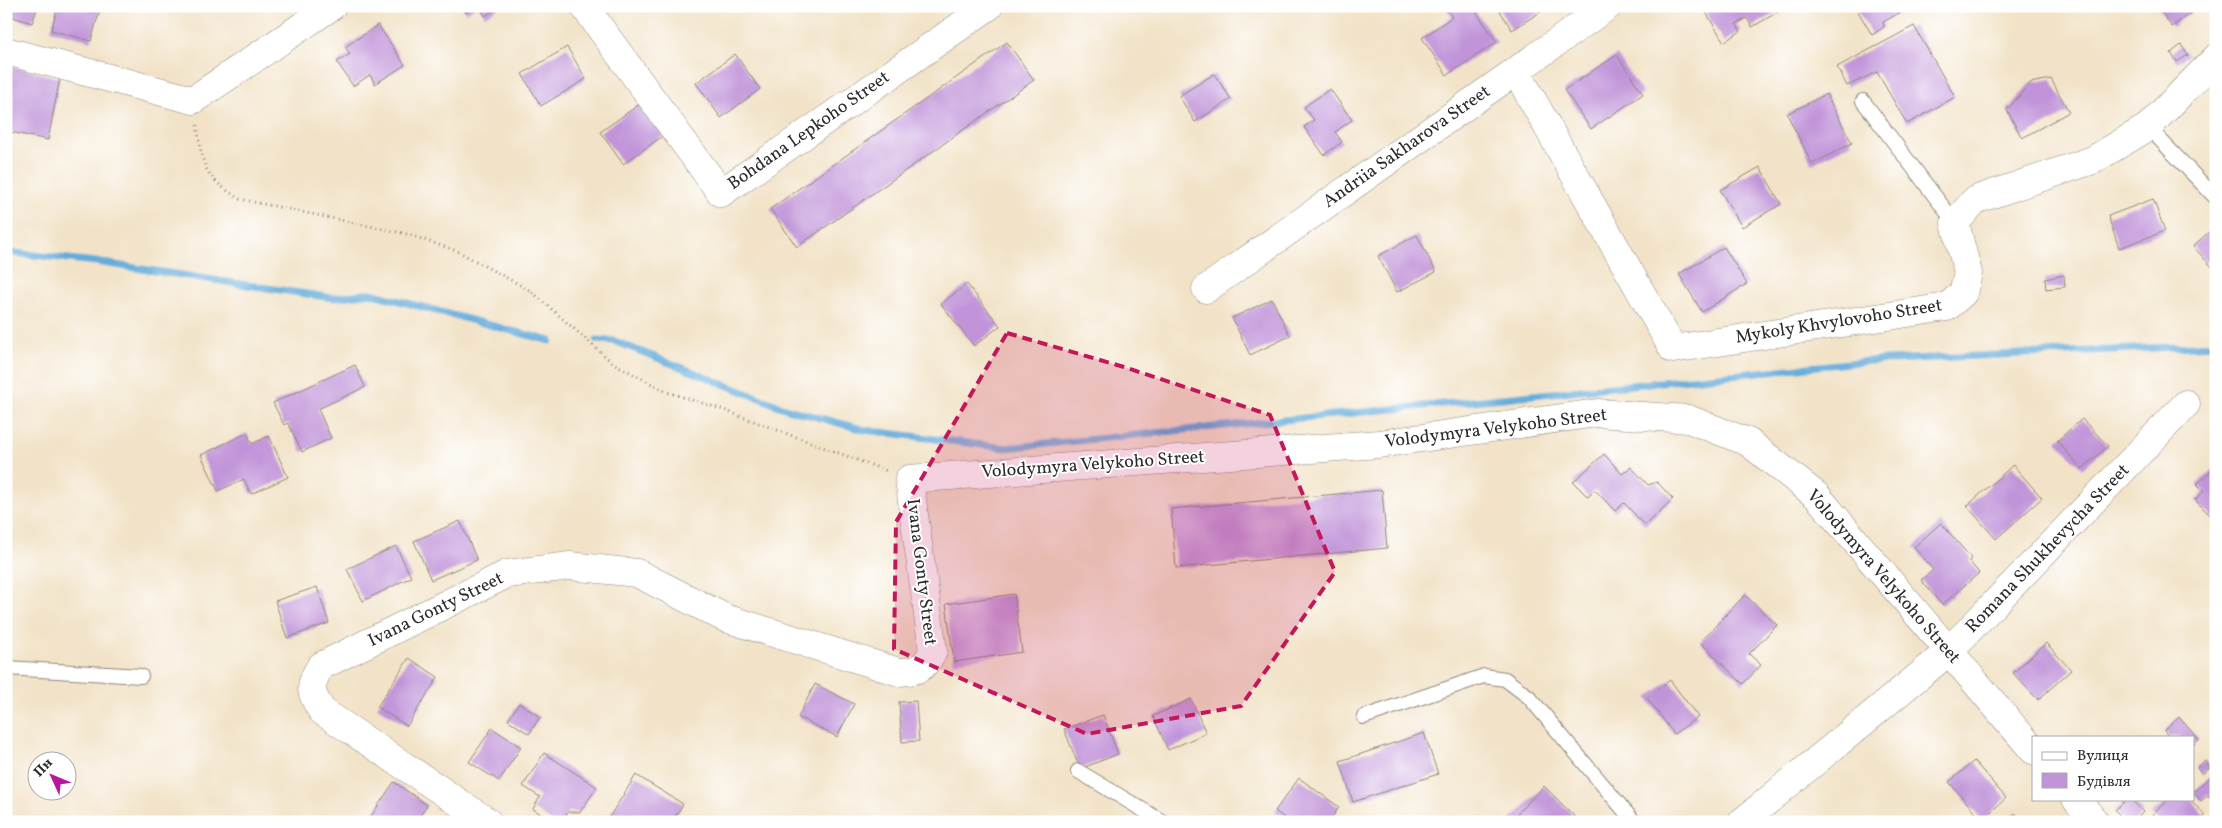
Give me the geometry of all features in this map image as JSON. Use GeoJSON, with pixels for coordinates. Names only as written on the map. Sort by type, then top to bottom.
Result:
{"type":"FeatureCollection","features":[{"type":"Feature","properties":{"kind":"street"},"geometry":{"type":"LineString","coordinates":[[6,50],[193,100],[332,6]]}},
{"type":"Feature","properties":{"kind":"street","name":"Bohdana Lepkoho Street"},"geometry":{"type":"LineString","coordinates":[[584,6],[721,193],[989,6]]}},
{"type":"Feature","properties":{"kind":"street","name":"Andriia Sakharova Street"},"geometry":{"type":"LineString","coordinates":[[1206,288],[1608,6]]}},
{"type":"Feature","properties":{"kind":"street"},"geometry":{"type":"LineString","coordinates":[[1955,223],[1975,200],[2093,160],[2148,127],[2216,58]]}},
{"type":"Feature","properties":{"kind":"street","name":"Mykoly Khvylovoho Street"},"geometry":{"type":"LineString","coordinates":[[1516,71],[1673,349],[1947,307],[1963,292],[1968,273],[1955,223]]}},
{"type":"Feature","properties":{"kind":"street","name":"Romana Shukhevycha Street"},"geometry":{"type":"LineString","coordinates":[[1742,822],[1948,652],[2186,404]]}},
{"type":"Feature","properties":{"kind":"street","name":"Volodymyra Velykoho Street"},"geometry":{"type":"LineString","coordinates":[[909,479],[1379,444],[1597,413],[1688,419],[1748,442],[1817,496],[2032,749]]}},
{"type":"Feature","properties":{"kind":"street","name":"Ivana Gonty Street"},"geometry":{"type":"LineString","coordinates":[[488,822],[322,711],[312,696],[312,679],[321,666],[507,574],[570,566],[637,573],[725,618],[899,672],[916,671],[928,662],[933,651],[909,479]]}},
{"type":"Feature","properties":{"kind":"street"},"geometry":{"type":"LineString","coordinates":[[2077,800],[2095,822]]}},
{"type":"Feature","properties":{"kind":"lane"},"geometry":{"type":"LineString","coordinates":[[1863,101],[1955,223]]}},
{"type":"Feature","properties":{"kind":"lane"},"geometry":{"type":"LineString","coordinates":[[2148,127],[2216,198]]}},
{"type":"Feature","properties":{"kind":"lane"},"geometry":{"type":"LineString","coordinates":[[6,668],[141,676]]}},
{"type":"Feature","properties":{"kind":"lane"},"geometry":{"type":"LineString","coordinates":[[1364,716],[1484,676],[1505,679],[1529,698],[1634,822]]}},
{"type":"Feature","properties":{"kind":"lane"},"geometry":{"type":"LineString","coordinates":[[1078,771],[1163,822]]}},
{"type":"Feature","properties":{"kind":"path"},"geometry":{"type":"LineString","coordinates":[[193,100],[203,163],[218,185],[240,199],[407,234],[457,252],[531,291],[614,363],[667,392],[909,479]]}},
{"type":"Feature","properties":{"kind":"highlighted area"},"geometry":{"type":"Polygon","coordinates":[[[1007,333],[1124,367],[1270,415],[1335,572],[1241,706],[1087,734],[894,649],[896,522],[1007,333]]]}},
{"type":"Feature","properties":{"kind":"building"},"geometry":{"type":"Polygon","coordinates":[[[6,6],[38,6],[32,23],[6,15],[6,6]]]}},
{"type":"Feature","properties":{"kind":"building"},"geometry":{"type":"Polygon","coordinates":[[[58,6],[101,6],[91,41],[51,30],[58,6]]]}},
{"type":"Feature","properties":{"kind":"building"},"geometry":{"type":"Polygon","coordinates":[[[462,6],[476,6],[466,13],[462,6]]]}},
{"type":"Feature","properties":{"kind":"building"},"geometry":{"type":"Polygon","coordinates":[[[479,6],[501,6],[485,16],[479,6]]]}},
{"type":"Feature","properties":{"kind":"building"},"geometry":{"type":"Polygon","coordinates":[[[1450,6],[1472,6],[1497,42],[1447,75],[1422,38],[1452,17],[1446,9],[1450,6]]]}},
{"type":"Feature","properties":{"kind":"building"},"geometry":{"type":"Polygon","coordinates":[[[1497,6],[1550,6],[1512,30],[1497,6]]]}},
{"type":"Feature","properties":{"kind":"building"},"geometry":{"type":"Polygon","coordinates":[[[1702,6],[1774,6],[1778,12],[1752,27],[1747,18],[1736,24],[1741,31],[1724,42],[1702,6]]]}},
{"type":"Feature","properties":{"kind":"building"},"geometry":{"type":"Polygon","coordinates":[[[1859,6],[1912,6],[1883,22],[1884,27],[1872,35],[1856,8],[1859,6]]]}},
{"type":"Feature","properties":{"kind":"building"},"geometry":{"type":"Polygon","coordinates":[[[2157,6],[2199,6],[2172,27],[2157,6]]]}},
{"type":"Feature","properties":{"kind":"building"},"geometry":{"type":"Polygon","coordinates":[[[378,25],[405,65],[375,84],[370,75],[353,86],[337,62],[350,54],[345,47],[378,25]]]}},
{"type":"Feature","properties":{"kind":"building"},"geometry":{"type":"Polygon","coordinates":[[[1914,26],[1955,97],[1907,124],[1877,72],[1847,86],[1837,67],[1914,26]]]}},
{"type":"Feature","properties":{"kind":"building"},"geometry":{"type":"Polygon","coordinates":[[[1007,42],[1034,80],[797,247],[770,209],[1007,42]]]}},
{"type":"Feature","properties":{"kind":"building"},"geometry":{"type":"Polygon","coordinates":[[[2181,45],[2188,55],[2177,62],[2171,53],[2181,45]]]}},
{"type":"Feature","properties":{"kind":"building"},"geometry":{"type":"Polygon","coordinates":[[[567,47],[586,79],[541,106],[522,74],[567,47]]]}},
{"type":"Feature","properties":{"kind":"building"},"geometry":{"type":"Polygon","coordinates":[[[735,54],[760,89],[721,118],[696,83],[735,54]]]}},
{"type":"Feature","properties":{"kind":"building"},"geometry":{"type":"Polygon","coordinates":[[[1617,55],[1643,94],[1591,129],[1564,90],[1617,55]]]}},
{"type":"Feature","properties":{"kind":"building"},"geometry":{"type":"Polygon","coordinates":[[[6,65],[60,78],[48,140],[6,131],[6,65]]]}},
{"type":"Feature","properties":{"kind":"building"},"geometry":{"type":"Polygon","coordinates":[[[1214,74],[1231,99],[1195,122],[1179,96],[1214,74]]]}},
{"type":"Feature","properties":{"kind":"building"},"geometry":{"type":"Polygon","coordinates":[[[2051,79],[2069,112],[2022,138],[2007,110],[2030,83],[2051,79]]]}},
{"type":"Feature","properties":{"kind":"building"},"geometry":{"type":"Polygon","coordinates":[[[1330,89],[1352,120],[1335,132],[1342,142],[1324,155],[1304,127],[1314,120],[1304,107],[1330,89]]]}},
{"type":"Feature","properties":{"kind":"building"},"geometry":{"type":"Polygon","coordinates":[[[1826,94],[1852,143],[1812,164],[1787,114],[1826,94]]]}},
{"type":"Feature","properties":{"kind":"building"},"geometry":{"type":"Polygon","coordinates":[[[644,101],[667,133],[623,164],[600,132],[644,101]]]}},
{"type":"Feature","properties":{"kind":"building"},"geometry":{"type":"Polygon","coordinates":[[[1760,167],[1781,204],[1742,227],[1720,190],[1760,167]]]}},
{"type":"Feature","properties":{"kind":"building"},"geometry":{"type":"Polygon","coordinates":[[[2153,199],[2165,231],[2119,248],[2108,216],[2153,199]]]}},
{"type":"Feature","properties":{"kind":"building"},"geometry":{"type":"Polygon","coordinates":[[[2216,226],[2216,264],[2212,267],[2193,246],[2216,226]]]}},
{"type":"Feature","properties":{"kind":"building"},"geometry":{"type":"Polygon","coordinates":[[[1417,235],[1436,272],[1397,292],[1378,256],[1417,235]]]}},
{"type":"Feature","properties":{"kind":"building"},"geometry":{"type":"Polygon","coordinates":[[[1724,247],[1747,284],[1702,312],[1679,274],[1724,247]]]}},
{"type":"Feature","properties":{"kind":"building"},"geometry":{"type":"Polygon","coordinates":[[[2064,275],[2065,287],[2046,289],[2045,279],[2064,275]]]}},
{"type":"Feature","properties":{"kind":"building"},"geometry":{"type":"Polygon","coordinates":[[[967,284],[1000,326],[974,346],[941,304],[967,284]]]}},
{"type":"Feature","properties":{"kind":"building"},"geometry":{"type":"Polygon","coordinates":[[[1272,299],[1290,336],[1250,355],[1232,318],[1272,299]]]}},
{"type":"Feature","properties":{"kind":"building"},"geometry":{"type":"Polygon","coordinates":[[[355,365],[365,387],[318,409],[331,438],[302,452],[288,423],[284,425],[273,403],[355,365]]]}},
{"type":"Feature","properties":{"kind":"building"},"geometry":{"type":"Polygon","coordinates":[[[2082,419],[2108,446],[2082,469],[2057,441],[2082,419]]]}},
{"type":"Feature","properties":{"kind":"building"},"geometry":{"type":"Polygon","coordinates":[[[247,433],[252,444],[269,436],[288,477],[251,494],[244,479],[218,491],[201,455],[247,433]]]}},
{"type":"Feature","properties":{"kind":"building"},"geometry":{"type":"Polygon","coordinates":[[[1604,454],[1622,474],[1631,467],[1648,485],[1657,482],[1673,499],[1645,525],[1624,503],[1615,511],[1595,490],[1588,497],[1573,482],[1604,454]]]}},
{"type":"Feature","properties":{"kind":"building"},"geometry":{"type":"Polygon","coordinates":[[[2013,465],[2042,498],[1996,539],[1967,506],[2013,465]]]}},
{"type":"Feature","properties":{"kind":"building"},"geometry":{"type":"Polygon","coordinates":[[[2216,466],[2216,521],[2195,500],[2204,491],[2197,484],[2216,466]]]}},
{"type":"Feature","properties":{"kind":"building"},"geometry":{"type":"Polygon","coordinates":[[[1382,490],[1387,548],[1176,568],[1171,509],[1382,490]]]}},
{"type":"Feature","properties":{"kind":"building"},"geometry":{"type":"Polygon","coordinates":[[[460,521],[477,560],[431,580],[414,541],[460,521]]]}},
{"type":"Feature","properties":{"kind":"building"},"geometry":{"type":"Polygon","coordinates":[[[1941,523],[1971,558],[1969,561],[1979,573],[1942,605],[1921,580],[1933,570],[1914,547],[1941,523]]]}},
{"type":"Feature","properties":{"kind":"building"},"geometry":{"type":"Polygon","coordinates":[[[396,546],[411,577],[363,601],[347,569],[396,546]]]}},
{"type":"Feature","properties":{"kind":"building"},"geometry":{"type":"Polygon","coordinates":[[[317,587],[329,623],[287,638],[275,601],[317,587]]]}},
{"type":"Feature","properties":{"kind":"building"},"geometry":{"type":"Polygon","coordinates":[[[1014,594],[1022,652],[954,662],[946,604],[1014,594]]]}},
{"type":"Feature","properties":{"kind":"building"},"geometry":{"type":"Polygon","coordinates":[[[1745,595],[1777,625],[1749,654],[1761,665],[1743,684],[1700,642],[1745,595]]]}},
{"type":"Feature","properties":{"kind":"building"},"geometry":{"type":"Polygon","coordinates":[[[2046,643],[2071,670],[2038,700],[2013,673],[2046,643]]]}},
{"type":"Feature","properties":{"kind":"building"},"geometry":{"type":"Polygon","coordinates":[[[409,658],[438,677],[407,726],[377,707],[409,658]]]}},
{"type":"Feature","properties":{"kind":"building"},"geometry":{"type":"Polygon","coordinates":[[[1670,680],[1698,717],[1674,734],[1647,698],[1670,680]]]}},
{"type":"Feature","properties":{"kind":"building"},"geometry":{"type":"Polygon","coordinates":[[[815,684],[854,704],[837,737],[798,717],[815,684]]]}},
{"type":"Feature","properties":{"kind":"building"},"geometry":{"type":"Polygon","coordinates":[[[1191,699],[1206,733],[1168,750],[1153,716],[1191,699]]]}},
{"type":"Feature","properties":{"kind":"building"},"geometry":{"type":"Polygon","coordinates":[[[916,701],[919,741],[902,742],[899,702],[916,701]]]}},
{"type":"Feature","properties":{"kind":"building"},"geometry":{"type":"Polygon","coordinates":[[[519,703],[540,717],[529,734],[508,720],[519,703]]]}},
{"type":"Feature","properties":{"kind":"building"},"geometry":{"type":"Polygon","coordinates":[[[1103,715],[1118,754],[1080,769],[1064,729],[1103,715]]]}},
{"type":"Feature","properties":{"kind":"building"},"geometry":{"type":"Polygon","coordinates":[[[2179,717],[2199,740],[2194,744],[2194,736],[2168,736],[2164,731],[2179,717]]]}},
{"type":"Feature","properties":{"kind":"building"},"geometry":{"type":"Polygon","coordinates":[[[492,728],[521,747],[499,781],[469,762],[492,728]]]}},
{"type":"Feature","properties":{"kind":"building"},"geometry":{"type":"Polygon","coordinates":[[[1424,733],[1438,774],[1353,802],[1340,761],[1424,733]]]}},
{"type":"Feature","properties":{"kind":"building"},"geometry":{"type":"Polygon","coordinates":[[[544,753],[597,787],[580,812],[568,812],[562,822],[553,822],[533,809],[540,797],[523,786],[544,753]]]}},
{"type":"Feature","properties":{"kind":"building"},"geometry":{"type":"Polygon","coordinates":[[[1974,761],[2006,798],[1982,820],[1949,782],[1974,761]]]}},
{"type":"Feature","properties":{"kind":"building"},"geometry":{"type":"Polygon","coordinates":[[[2205,761],[2210,767],[2202,774],[2197,767],[2205,761]]]}},
{"type":"Feature","properties":{"kind":"building"},"geometry":{"type":"Polygon","coordinates":[[[2216,771],[2216,804],[2208,795],[2201,801],[2194,791],[2216,771]]]}},
{"type":"Feature","properties":{"kind":"building"},"geometry":{"type":"Polygon","coordinates":[[[636,775],[683,804],[672,822],[606,822],[636,775]]]}},
{"type":"Feature","properties":{"kind":"building"},"geometry":{"type":"Polygon","coordinates":[[[1299,778],[1339,807],[1329,822],[1290,822],[1275,811],[1299,778]]]}},
{"type":"Feature","properties":{"kind":"building"},"geometry":{"type":"Polygon","coordinates":[[[394,782],[427,805],[416,822],[367,822],[394,782]]]}},
{"type":"Feature","properties":{"kind":"building"},"geometry":{"type":"Polygon","coordinates":[[[1544,786],[1577,819],[1574,822],[1509,822],[1544,786]]]}},
{"type":"Feature","properties":{"kind":"building"},"geometry":{"type":"Polygon","coordinates":[[[2126,800],[2132,800],[2143,812],[2134,822],[2126,822],[2115,810],[2126,800]]]}},
{"type":"Feature","properties":{"kind":"building"},"geometry":{"type":"Polygon","coordinates":[[[2168,800],[2191,800],[2205,816],[2199,822],[2159,822],[2152,814],[2168,800]]]}},
{"type":"Feature","properties":{"kind":"building"},"geometry":{"type":"Polygon","coordinates":[[[2015,813],[2023,822],[2005,822],[2015,813]]]}},
{"type":"Feature","properties":{"kind":"waterway"},"geometry":{"type":"LineString","coordinates":[[6,252],[96,262],[333,298],[370,293],[550,341]]}},
{"type":"Feature","properties":{"kind":"waterway"},"geometry":{"type":"LineString","coordinates":[[597,340],[614,341],[787,409],[865,430],[1006,448],[1869,361],[2216,345]]}}]}
